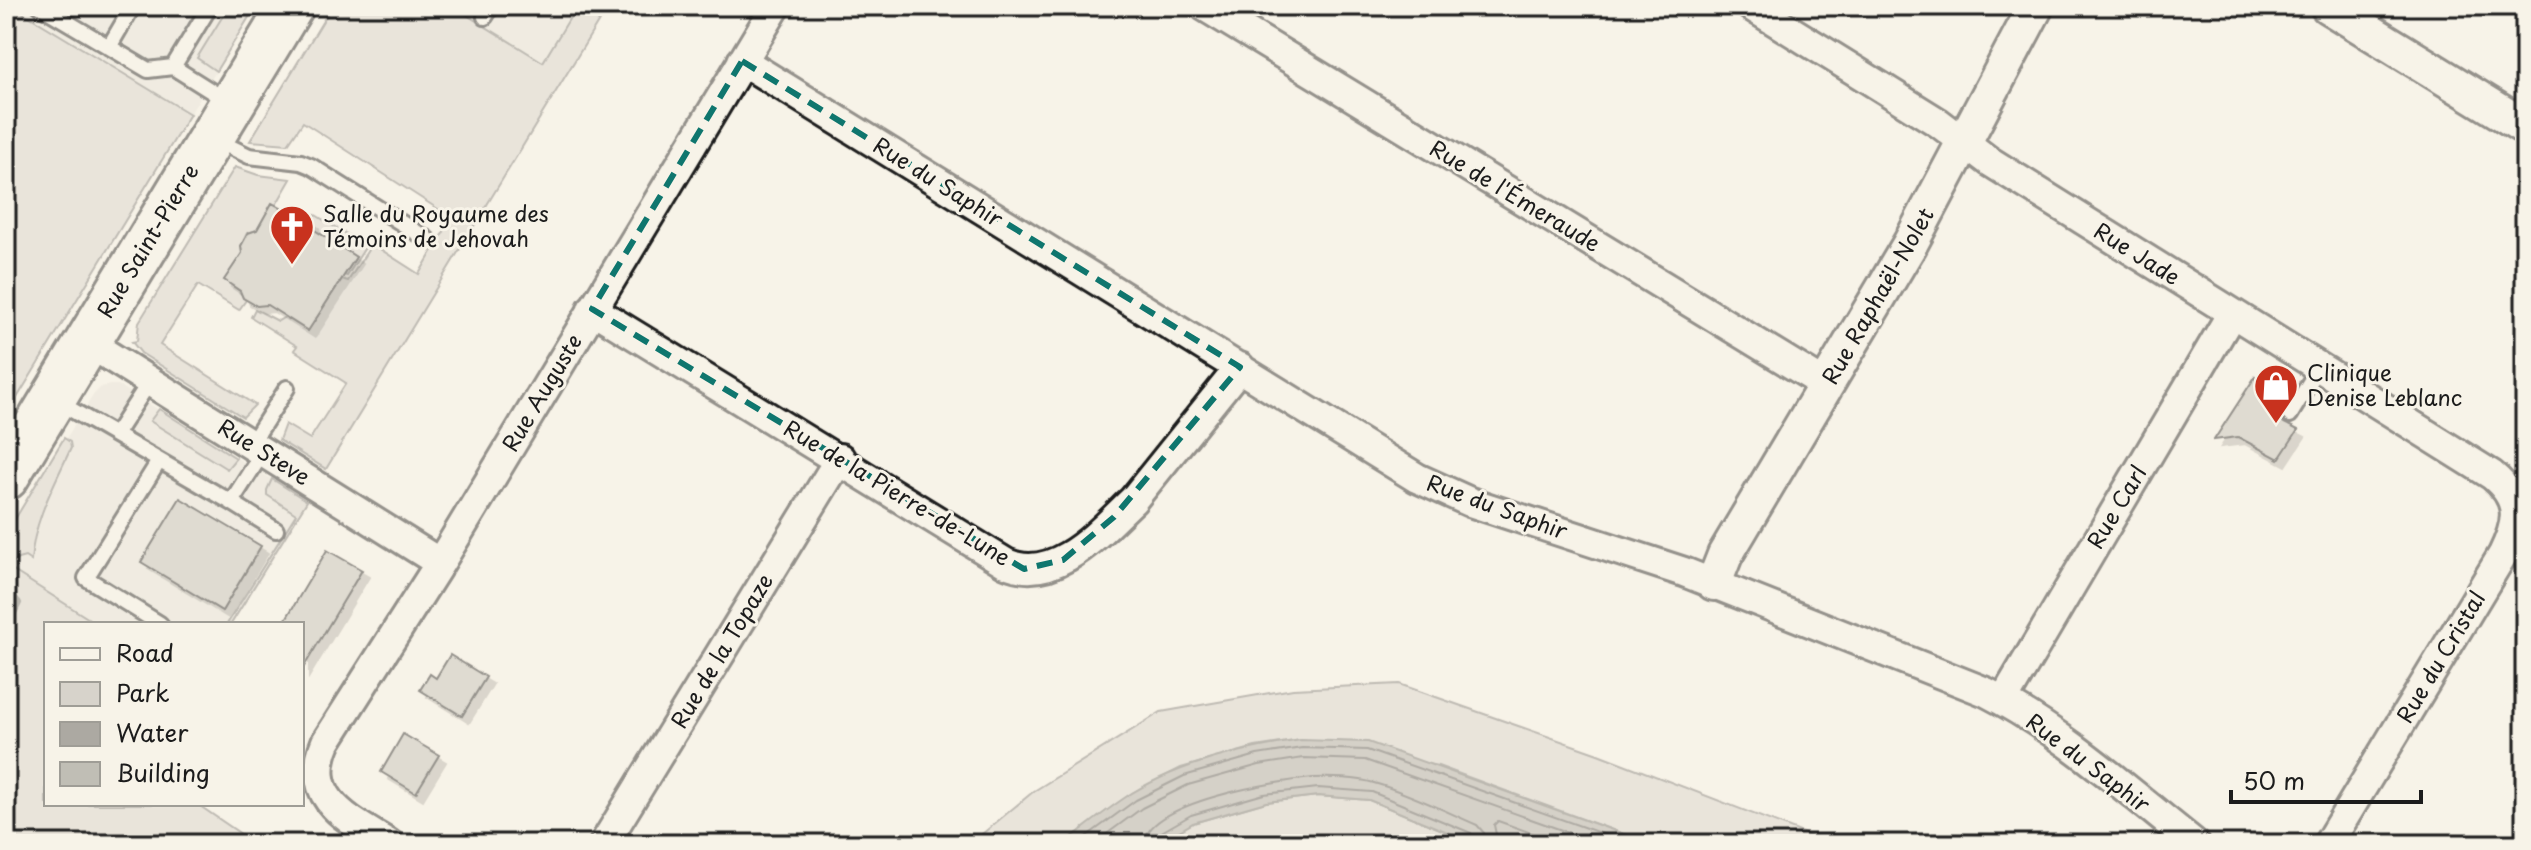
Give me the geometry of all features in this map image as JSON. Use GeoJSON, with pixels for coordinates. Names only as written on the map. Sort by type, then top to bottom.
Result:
{"type":"FeatureCollection","features":[{"type":"Feature","properties":{"kind":"main road","name":"Rue Saint-Pierre"},"geometry":{"type":"LineString","coordinates":[[6,477],[291,6]]}},
{"type":"Feature","properties":{"kind":"street","name":"Rue Auguste"},"geometry":{"type":"LineString","coordinates":[[389,844],[344,817],[324,795],[320,783],[320,756],[326,742],[440,563],[776,6]]}},
{"type":"Feature","properties":{"kind":"street","name":"Rue de l'Émeraude"},"geometry":{"type":"LineString","coordinates":[[1204,6],[1826,385]]}},
{"type":"Feature","properties":{"kind":"street","name":"Rue Jade"},"geometry":{"type":"LineString","coordinates":[[1751,6],[1939,123],[2002,169],[2492,475],[2511,495],[2515,507]]}},
{"type":"Feature","properties":{"kind":"street","name":"Rue Raphaël-Nolet"},"geometry":{"type":"LineString","coordinates":[[1714,583],[1725,555],[1910,244],[2036,6]]}},
{"type":"Feature","properties":{"kind":"street"},"geometry":{"type":"LineString","coordinates":[[2328,6],[2525,127]]}},
{"type":"Feature","properties":{"kind":"street","name":"Rue du Saphir"},"geometry":{"type":"LineString","coordinates":[[742,61],[1440,490],[1714,583],[1968,684],[2003,701],[2055,735],[2195,844]]}},
{"type":"Feature","properties":{"kind":"street","name":"Rue de la Pierre-de-Lune"},"geometry":{"type":"LineString","coordinates":[[592,309],[840,458],[1006,563],[1024,569],[1043,568],[1063,560],[1133,500],[1240,367]]}},
{"type":"Feature","properties":{"kind":"street","name":"Rue Carl"},"geometry":{"type":"LineString","coordinates":[[2003,701],[2232,313]]}},
{"type":"Feature","properties":{"kind":"street","name":"Rue Steve"},"geometry":{"type":"LineString","coordinates":[[87,342],[440,563]]}},
{"type":"Feature","properties":{"kind":"street","name":"Rue de la Topaze"},"geometry":{"type":"LineString","coordinates":[[604,844],[840,458]]}},
{"type":"Feature","properties":{"kind":"street","name":"Rue du Cristal"},"geometry":{"type":"LineString","coordinates":[[2328,844],[2503,554],[2513,529],[2515,507]]}},
{"type":"Feature","properties":{"kind":"lane"},"geometry":{"type":"LineString","coordinates":[[40,6],[148,70],[173,67]]}},
{"type":"Feature","properties":{"kind":"lane"},"geometry":{"type":"LineString","coordinates":[[109,47],[133,6]]}},
{"type":"Feature","properties":{"kind":"lane"},"geometry":{"type":"LineString","coordinates":[[173,67],[210,6]]}},
{"type":"Feature","properties":{"kind":"lane"},"geometry":{"type":"LineString","coordinates":[[173,67],[249,156],[311,166],[427,239]]}},
{"type":"Feature","properties":{"kind":"lane"},"geometry":{"type":"LineString","coordinates":[[2290,415],[2319,367]]}},
{"type":"Feature","properties":{"kind":"lane"},"geometry":{"type":"LineString","coordinates":[[115,435],[150,381]]}},
{"type":"Feature","properties":{"kind":"lane"},"geometry":{"type":"LineString","coordinates":[[231,502],[287,388]]}},
{"type":"Feature","properties":{"kind":"lane"},"geometry":{"type":"LineString","coordinates":[[53,399],[276,530]]}},
{"type":"Feature","properties":{"kind":"lane"},"geometry":{"type":"LineString","coordinates":[[157,622],[86,578],[159,461]]}},
{"type":"Feature","properties":{"kind":"highlighted area"},"geometry":{"type":"Polygon","coordinates":[[[742,61],[1240,367],[1114,517],[1063,560],[1024,569],[592,309],[742,61]]]}},
{"type":"Feature","properties":{"kind":"shaded area"},"geometry":{"type":"Polygon","coordinates":[[[12,6],[256,6],[190,114],[12,6]]]}},
{"type":"Feature","properties":{"kind":"shaded area"},"geometry":{"type":"Polygon","coordinates":[[[452,6],[608,6],[565,76],[452,6]]]}},
{"type":"Feature","properties":{"kind":"shaded area"},"geometry":{"type":"Polygon","coordinates":[[[118,385],[307,501],[232,622],[94,622],[6,566],[6,534],[101,387],[118,385]]]}},
{"type":"Feature","properties":{"kind":"green space"},"geometry":{"type":"Polygon","coordinates":[[[6,6],[12,6],[190,114],[6,416],[6,6]]]}},
{"type":"Feature","properties":{"kind":"green space"},"geometry":{"type":"Polygon","coordinates":[[[229,6],[250,6],[254,9],[216,71],[197,58],[229,6]]]}},
{"type":"Feature","properties":{"kind":"green space"},"geometry":{"type":"Polygon","coordinates":[[[332,6],[452,6],[543,62],[577,6],[608,6],[326,469],[279,440],[285,424],[310,439],[346,383],[294,350],[297,346],[251,317],[255,309],[278,321],[285,317],[308,331],[342,279],[348,281],[372,244],[419,274],[452,218],[303,122],[288,144],[250,141],[332,6]]]}},
{"type":"Feature","properties":{"kind":"green space"},"geometry":{"type":"Polygon","coordinates":[[[235,167],[258,175],[291,179],[276,205],[272,203],[257,230],[247,233],[241,246],[242,253],[225,280],[246,300],[239,310],[198,285],[160,345],[255,405],[243,417],[141,353],[132,342],[137,341],[139,322],[235,167]]]}},
{"type":"Feature","properties":{"kind":"green space"},"geometry":{"type":"Polygon","coordinates":[[[314,214],[366,246],[347,276],[344,275],[356,257],[313,229],[310,220],[314,214]]]}},
{"type":"Feature","properties":{"kind":"green space"},"geometry":{"type":"Polygon","coordinates":[[[159,409],[236,458],[227,469],[150,421],[159,409]]]}},
{"type":"Feature","properties":{"kind":"green space"},"geometry":{"type":"Polygon","coordinates":[[[64,438],[70,442],[71,448],[40,517],[31,561],[25,557],[12,564],[12,570],[94,622],[44,622],[44,806],[200,806],[244,836],[268,844],[6,844],[6,534],[64,438]]]}},
{"type":"Feature","properties":{"kind":"green space"},"geometry":{"type":"Polygon","coordinates":[[[272,479],[307,501],[232,622],[228,622],[296,514],[267,495],[272,479]]]}},
{"type":"Feature","properties":{"kind":"green space"},"geometry":{"type":"Polygon","coordinates":[[[1399,684],[1598,754],[1831,844],[1651,844],[1438,766],[1301,740],[1255,747],[1181,768],[1132,793],[1063,844],[970,844],[1034,791],[1161,712],[1293,689],[1399,684]]]}},
{"type":"Feature","properties":{"kind":"green space"},"geometry":{"type":"Polygon","coordinates":[[[1318,796],[1369,800],[1477,844],[1352,844],[1338,840],[1284,840],[1261,844],[1157,844],[1193,823],[1266,802],[1318,796]]]}},
{"type":"Feature","properties":{"kind":"water"},"geometry":{"type":"Polygon","coordinates":[[[1301,740],[1368,742],[1651,844],[1477,844],[1369,800],[1318,796],[1266,802],[1193,823],[1157,844],[1063,844],[1123,799],[1172,773],[1235,753],[1301,740]]]}},
{"type":"Feature","properties":{"kind":"building","name":"Salle du Royaume des Témoins de Jehovah"},"geometry":{"type":"Polygon","coordinates":[[[272,203],[312,221],[313,229],[356,257],[308,331],[267,305],[257,306],[243,298],[240,291],[224,280],[242,253],[241,246],[248,233],[257,230],[272,203]]]}},
{"type":"Feature","properties":{"kind":"building"},"geometry":{"type":"Polygon","coordinates":[[[2255,377],[2262,402],[2280,413],[2278,417],[2284,423],[2298,430],[2279,459],[2238,437],[2214,440],[2255,377]]]}},
{"type":"Feature","properties":{"kind":"building"},"geometry":{"type":"Polygon","coordinates":[[[180,498],[261,546],[222,611],[141,562],[180,498]]]}},
{"type":"Feature","properties":{"kind":"building"},"geometry":{"type":"Polygon","coordinates":[[[327,550],[362,570],[304,667],[304,622],[284,622],[327,550]]]}},
{"type":"Feature","properties":{"kind":"building"},"geometry":{"type":"Polygon","coordinates":[[[450,655],[486,677],[462,716],[420,690],[430,674],[436,678],[450,655]]]}},
{"type":"Feature","properties":{"kind":"building"},"geometry":{"type":"Polygon","coordinates":[[[403,734],[439,755],[416,793],[381,772],[403,734]]]}},
{"type":"Feature","properties":{"kind":"waterway"},"geometry":{"type":"LineString","coordinates":[[6,589],[18,603],[6,627]]}},
{"type":"Feature","properties":{"kind":"place","name":"Salle du Royaume des Témoins de Jehovah"},"geometry":{"type":"Point","coordinates":[292,266]}},
{"type":"Feature","properties":{"kind":"place","name":"Clinique Denise Leblanc"},"geometry":{"type":"Point","coordinates":[2276,425]}}]}
